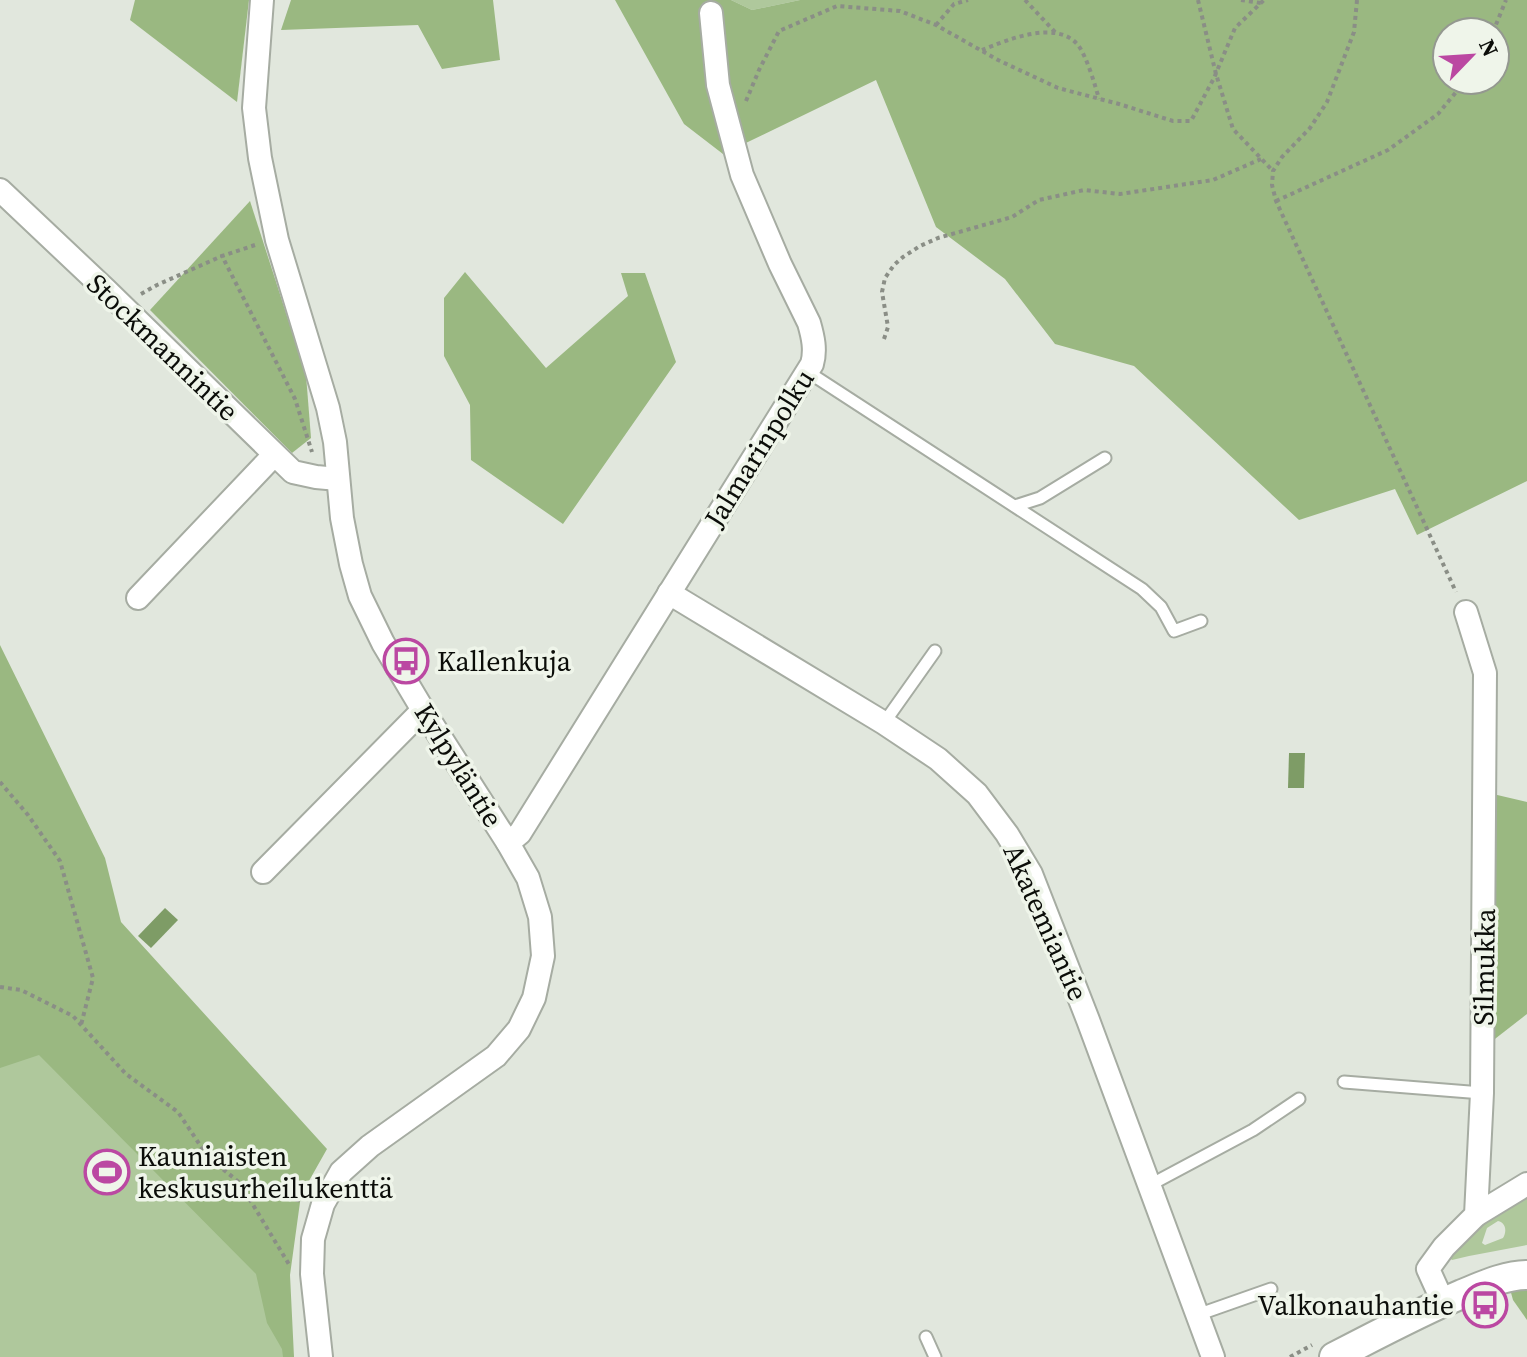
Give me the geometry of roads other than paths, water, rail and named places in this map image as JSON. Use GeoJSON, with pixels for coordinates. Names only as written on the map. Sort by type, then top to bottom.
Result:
{"type":"FeatureCollection","features":[{"type":"Feature","properties":{"kind":"street","name":"Kylpyläntie"},"geometry":{"type":"LineString","coordinates":[[262,0],[254,108],[260,158],[277,240],[326,399],[335,442],[348,549],[360,596],[383,643],[528,878],[540,917],[543,956],[534,998],[519,1029],[496,1056],[370,1146],[341,1172],[323,1204],[313,1239],[312,1274],[321,1357]]}},
{"type":"Feature","properties":{"kind":"street","name":"Jalmarinpolku"},"geometry":{"type":"LineString","coordinates":[[508,843],[520,833],[808,372],[814,355],[809,323],[742,175],[718,85],[711,13]]}},
{"type":"Feature","properties":{"kind":"street","name":"Stockmannintie"},"geometry":{"type":"LineString","coordinates":[[0,190],[293,472],[338,479]]}},
{"type":"Feature","properties":{"kind":"street"},"geometry":{"type":"LineString","coordinates":[[138,598],[274,455]]}},
{"type":"Feature","properties":{"kind":"street","name":"Akatemiantie"},"geometry":{"type":"LineString","coordinates":[[669,593],[938,759],[977,794],[1007,834],[1031,874],[1213,1357]]}},
{"type":"Feature","properties":{"kind":"street","name":"Silmukka"},"geometry":{"type":"LineString","coordinates":[[1466,612],[1485,673],[1482,1093],[1476,1215]]}},
{"type":"Feature","properties":{"kind":"street"},"geometry":{"type":"LineString","coordinates":[[263,872],[423,710]]}},
{"type":"Feature","properties":{"kind":"street"},"geometry":{"type":"LineString","coordinates":[[1443,1302],[1428,1269],[1444,1247],[1476,1215],[1527,1184]]}},
{"type":"Feature","properties":{"kind":"street"},"geometry":{"type":"LineString","coordinates":[[1334,1357],[1443,1302],[1482,1286],[1527,1275]]}},
{"type":"Feature","properties":{"kind":"lane"},"geometry":{"type":"LineString","coordinates":[[808,372],[1142,589],[1161,607],[1174,631],[1201,621]]}},
{"type":"Feature","properties":{"kind":"lane"},"geometry":{"type":"LineString","coordinates":[[1015,506],[1040,498],[1105,458]]}},
{"type":"Feature","properties":{"kind":"lane"},"geometry":{"type":"LineString","coordinates":[[884,723],[935,651]]}},
{"type":"Feature","properties":{"kind":"lane"},"geometry":{"type":"LineString","coordinates":[[1344,1082],[1482,1093]]}},
{"type":"Feature","properties":{"kind":"lane"},"geometry":{"type":"LineString","coordinates":[[1150,1185],[1253,1130],[1299,1099]]}},
{"type":"Feature","properties":{"kind":"lane"},"geometry":{"type":"LineString","coordinates":[[1197,1315],[1271,1289]]}},
{"type":"Feature","properties":{"kind":"lane"},"geometry":{"type":"LineString","coordinates":[[926,1337],[935,1357]]}},
{"type":"Feature","properties":{"kind":"place","name":"Kallenkuja"},"geometry":{"type":"Point","coordinates":[406,661]}},
{"type":"Feature","properties":{"kind":"place","name":"Kauniaisten keskusurheilukenttä"},"geometry":{"type":"Point","coordinates":[107,1172]}},
{"type":"Feature","properties":{"kind":"place","name":"Valkonauhantie"},"geometry":{"type":"Point","coordinates":[1485,1305]}}]}
